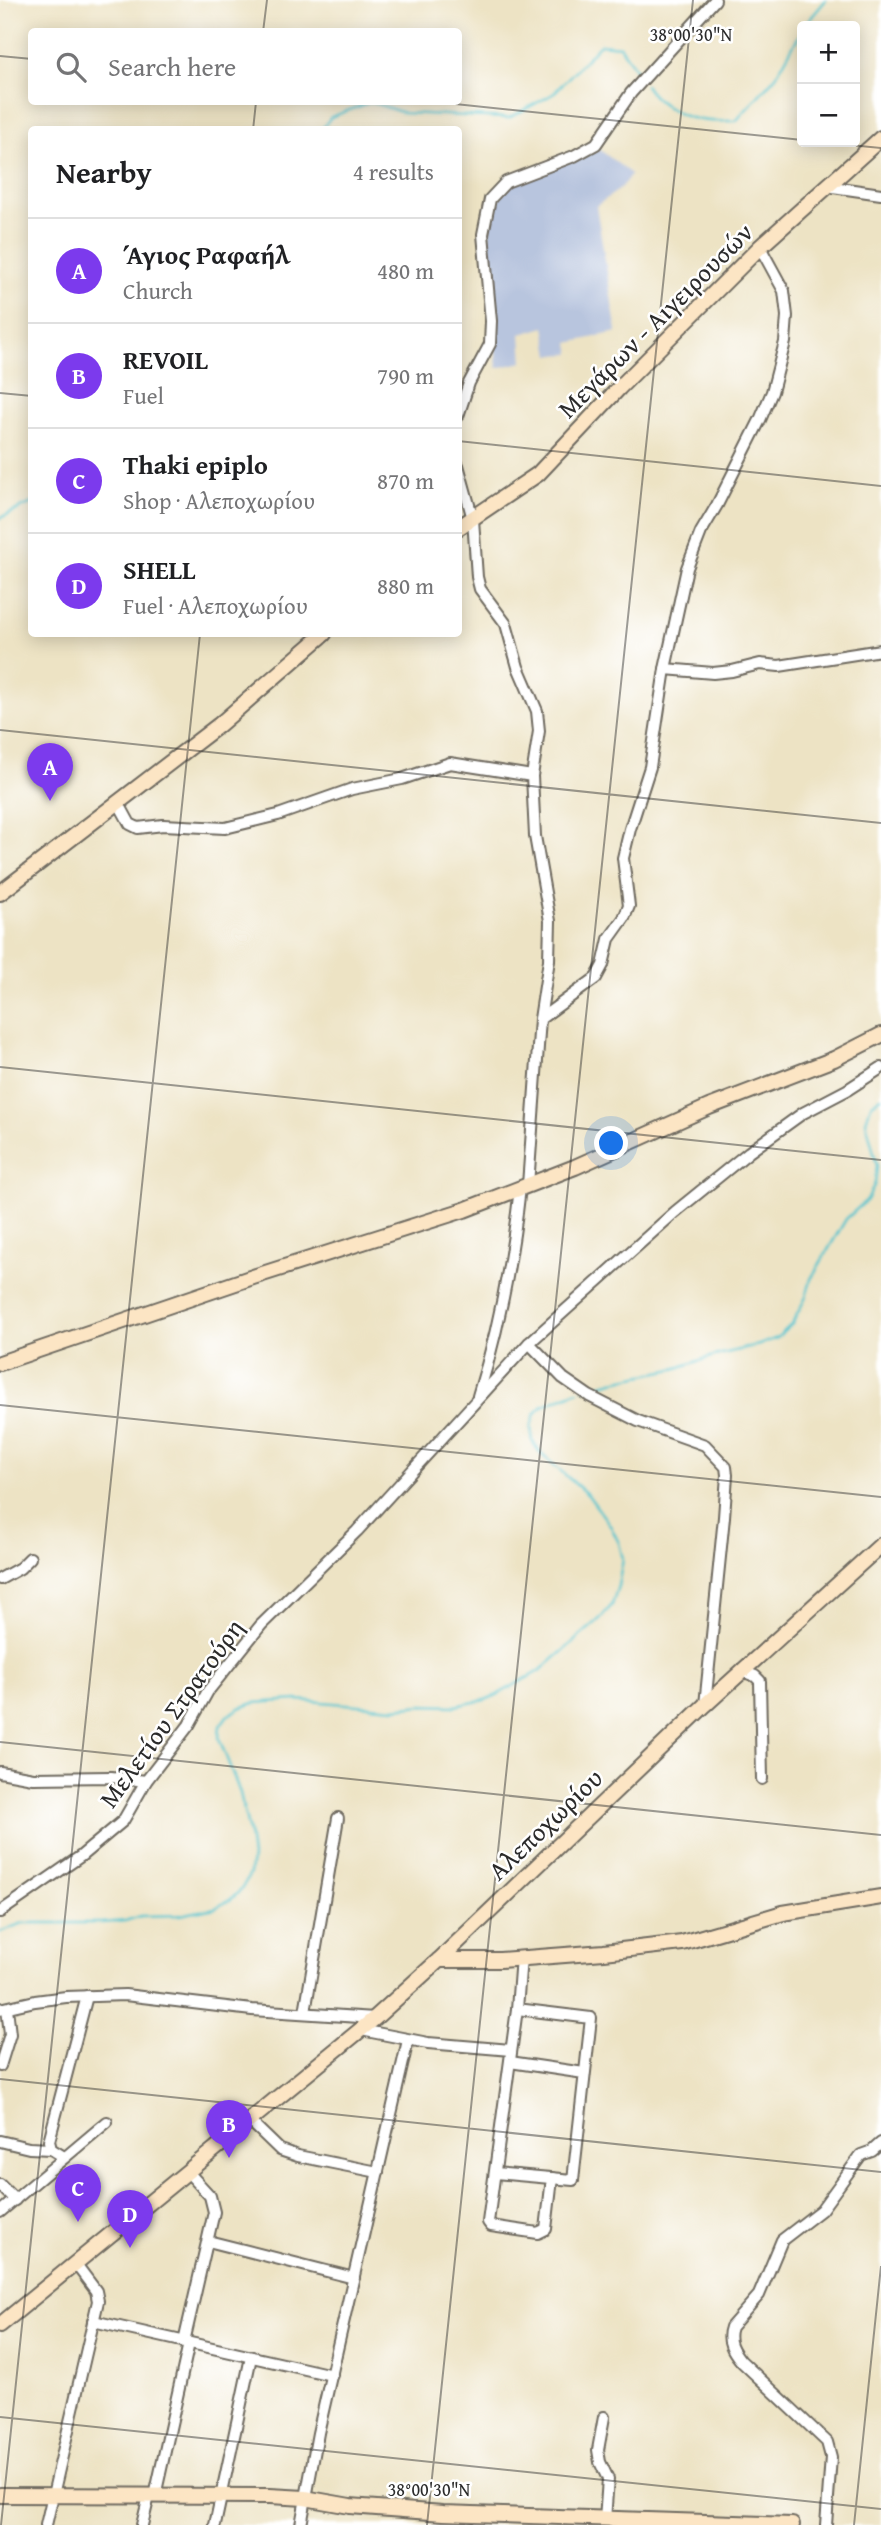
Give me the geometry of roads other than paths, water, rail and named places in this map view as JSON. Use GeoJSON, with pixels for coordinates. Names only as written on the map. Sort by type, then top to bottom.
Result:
{"type":"FeatureCollection","features":[{"type":"Feature","properties":{"kind":"main road","name":"Μεγάρων - Αιγειρουσών"},"geometry":{"type":"LineString","coordinates":[[462,526],[538,474],[619,388],[760,247],[881,138]]}},
{"type":"Feature","properties":{"kind":"main road"},"geometry":{"type":"LineString","coordinates":[[0,893],[219,725],[321,637]]}},
{"type":"Feature","properties":{"kind":"main road"},"geometry":{"type":"LineString","coordinates":[[0,1363],[253,1277],[464,1210],[640,1140],[709,1107],[834,1059],[881,1035]]}},
{"type":"Feature","properties":{"kind":"main road","name":"Αλεποχωρίου"},"geometry":{"type":"LineString","coordinates":[[187,2171],[362,2030],[742,1671],[881,1545]]}},
{"type":"Feature","properties":{"kind":"main road"},"geometry":{"type":"LineString","coordinates":[[439,1960],[478,1961],[604,1952],[682,1942],[783,1913],[881,1897]]}},
{"type":"Feature","properties":{"kind":"main road"},"geometry":{"type":"LineString","coordinates":[[0,2325],[187,2171]]}},
{"type":"Feature","properties":{"kind":"main road"},"geometry":{"type":"LineString","coordinates":[[0,2495],[305,2498],[350,2506],[490,2520],[605,2519],[792,2525]]}},
{"type":"Feature","properties":{"kind":"street"},"geometry":{"type":"LineString","coordinates":[[462,404],[469,383],[490,344],[491,321],[483,234],[490,199],[506,183],[574,156],[596,144],[631,93],[715,0]]}},
{"type":"Feature","properties":{"kind":"street"},"geometry":{"type":"LineString","coordinates":[[826,186],[881,194]]}},
{"type":"Feature","properties":{"kind":"street"},"geometry":{"type":"LineString","coordinates":[[540,1019],[596,978],[603,965],[610,939],[627,913],[629,897],[623,858],[650,767],[679,596],[693,550],[760,420],[781,361],[787,326],[787,303],[780,283],[760,247]]}},
{"type":"Feature","properties":{"kind":"street"},"geometry":{"type":"LineString","coordinates":[[462,479],[473,519],[480,589],[506,624],[518,667],[537,711],[539,731],[532,776],[535,836],[550,921],[549,960],[540,1019],[524,1187],[500,1312],[477,1399]]}},
{"type":"Feature","properties":{"kind":"street"},"geometry":{"type":"LineString","coordinates":[[665,669],[722,672],[760,664],[779,666],[881,650]]}},
{"type":"Feature","properties":{"kind":"street"},"geometry":{"type":"LineString","coordinates":[[118,802],[130,824],[138,828],[163,825],[216,829],[278,815],[352,789],[402,779],[450,763],[532,776]]}},
{"type":"Feature","properties":{"kind":"street","name":"Μελετίου Στρατούρη"},"geometry":{"type":"LineString","coordinates":[[0,1912],[63,1870],[117,1827],[130,1812],[146,1781],[189,1725],[208,1691],[261,1625],[420,1465],[529,1343],[675,1212],[749,1152],[803,1113],[881,1068]]}},
{"type":"Feature","properties":{"kind":"street"},"geometry":{"type":"LineString","coordinates":[[529,1343],[575,1387],[589,1396],[638,1421],[705,1445],[726,1467],[724,1517],[705,1706]]}},
{"type":"Feature","properties":{"kind":"street"},"geometry":{"type":"LineString","coordinates":[[0,1579],[20,1568],[30,1558]]}},
{"type":"Feature","properties":{"kind":"street"},"geometry":{"type":"LineString","coordinates":[[742,1671],[755,1675],[760,1681],[762,1779]]}},
{"type":"Feature","properties":{"kind":"street"},"geometry":{"type":"LineString","coordinates":[[0,1772],[33,1778],[111,1777],[146,1781]]}},
{"type":"Feature","properties":{"kind":"street"},"geometry":{"type":"LineString","coordinates":[[305,2012],[338,1818]]}},
{"type":"Feature","properties":{"kind":"street"},"geometry":{"type":"LineString","coordinates":[[521,1957],[517,2009],[488,2222],[491,2226],[538,2233],[546,2229],[552,2178]]}},
{"type":"Feature","properties":{"kind":"street"},"geometry":{"type":"LineString","coordinates":[[0,2066],[10,2034],[3,2009],[35,2001],[125,1995],[252,2010],[375,2018]]}},
{"type":"Feature","properties":{"kind":"street"},"geometry":{"type":"LineString","coordinates":[[51,2149],[50,2131],[87,1996]]}},
{"type":"Feature","properties":{"kind":"street"},"geometry":{"type":"LineString","coordinates":[[495,2173],[573,2180],[591,2018],[517,2009]]}},
{"type":"Feature","properties":{"kind":"street"},"geometry":{"type":"LineString","coordinates":[[362,2030],[511,2056],[584,2073]]}},
{"type":"Feature","properties":{"kind":"street"},"geometry":{"type":"LineString","coordinates":[[301,2525],[408,2040]]}},
{"type":"Feature","properties":{"kind":"street"},"geometry":{"type":"LineString","coordinates":[[249,2120],[280,2150],[378,2172]]}},
{"type":"Feature","properties":{"kind":"street"},"geometry":{"type":"LineString","coordinates":[[0,2212],[107,2122]]}},
{"type":"Feature","properties":{"kind":"street"},"geometry":{"type":"LineString","coordinates":[[0,2141],[29,2148],[51,2149],[64,2157]]}},
{"type":"Feature","properties":{"kind":"street"},"geometry":{"type":"LineString","coordinates":[[826,2525],[831,2458],[827,2442],[741,2361],[731,2346],[729,2334],[759,2295],[782,2240],[821,2210],[862,2155],[881,2143]]}},
{"type":"Feature","properties":{"kind":"street"},"geometry":{"type":"LineString","coordinates":[[142,2525],[152,2496],[215,2212],[214,2203],[187,2171]]}},
{"type":"Feature","properties":{"kind":"street"},"geometry":{"type":"LineString","coordinates":[[0,2185],[15,2200]]}},
{"type":"Feature","properties":{"kind":"street"},"geometry":{"type":"LineString","coordinates":[[208,2241],[354,2278]]}},
{"type":"Feature","properties":{"kind":"street"},"geometry":{"type":"LineString","coordinates":[[46,2525],[98,2295],[75,2263]]}},
{"type":"Feature","properties":{"kind":"street"},"geometry":{"type":"LineString","coordinates":[[93,2321],[332,2375]]}},
{"type":"Feature","properties":{"kind":"street"},"geometry":{"type":"LineString","coordinates":[[215,2525],[251,2357]]}},
{"type":"Feature","properties":{"kind":"street"},"geometry":{"type":"LineString","coordinates":[[604,2417],[598,2450],[608,2479],[605,2519]]}},
{"type":"Feature","properties":{"kind":"waterway"},"geometry":{"type":"LineString","coordinates":[[808,21],[826,0]]}},
{"type":"Feature","properties":{"kind":"waterway"},"geometry":{"type":"LineString","coordinates":[[645,85],[662,103],[685,116],[705,121],[736,121],[776,76],[797,39]]}},
{"type":"Feature","properties":{"kind":"waterway"},"geometry":{"type":"LineString","coordinates":[[380,105],[404,113],[509,118],[553,94],[600,44],[620,46],[640,76]]}},
{"type":"Feature","properties":{"kind":"waterway"},"geometry":{"type":"LineString","coordinates":[[324,126],[331,117],[363,105]]}},
{"type":"Feature","properties":{"kind":"waterway"},"geometry":{"type":"LineString","coordinates":[[0,518],[28,505]]}},
{"type":"Feature","properties":{"kind":"waterway"},"geometry":{"type":"LineString","coordinates":[[584,1389],[674,1369],[759,1345],[777,1338],[792,1324],[806,1297],[811,1279],[846,1219],[868,1199],[875,1183],[877,1166],[866,1121],[871,1105],[881,1097]]}},
{"type":"Feature","properties":{"kind":"waterway"},"geometry":{"type":"LineString","coordinates":[[0,1932],[23,1923],[102,1923],[141,1916],[180,1915],[215,1908],[241,1890],[250,1874],[252,1857],[249,1833],[240,1793],[219,1738],[220,1726],[227,1716],[240,1708],[254,1703],[297,1700],[395,1708],[454,1706],[485,1700],[541,1670],[601,1618],[612,1605],[618,1586],[623,1559],[619,1543],[610,1525],[588,1495],[540,1453],[533,1442],[531,1427],[535,1414],[544,1405],[578,1391]]}},
{"type":"Feature","properties":{"kind":"place","name":"Άγιος Ραφαήλ"},"geometry":{"type":"Point","coordinates":[50,801]}},
{"type":"Feature","properties":{"kind":"place","name":"REVOIL"},"geometry":{"type":"Point","coordinates":[229,2158]}},
{"type":"Feature","properties":{"kind":"place","name":"Thaki epiplo"},"geometry":{"type":"Point","coordinates":[78,2222]}},
{"type":"Feature","properties":{"kind":"place","name":"SHELL"},"geometry":{"type":"Point","coordinates":[130,2248]}}]}
